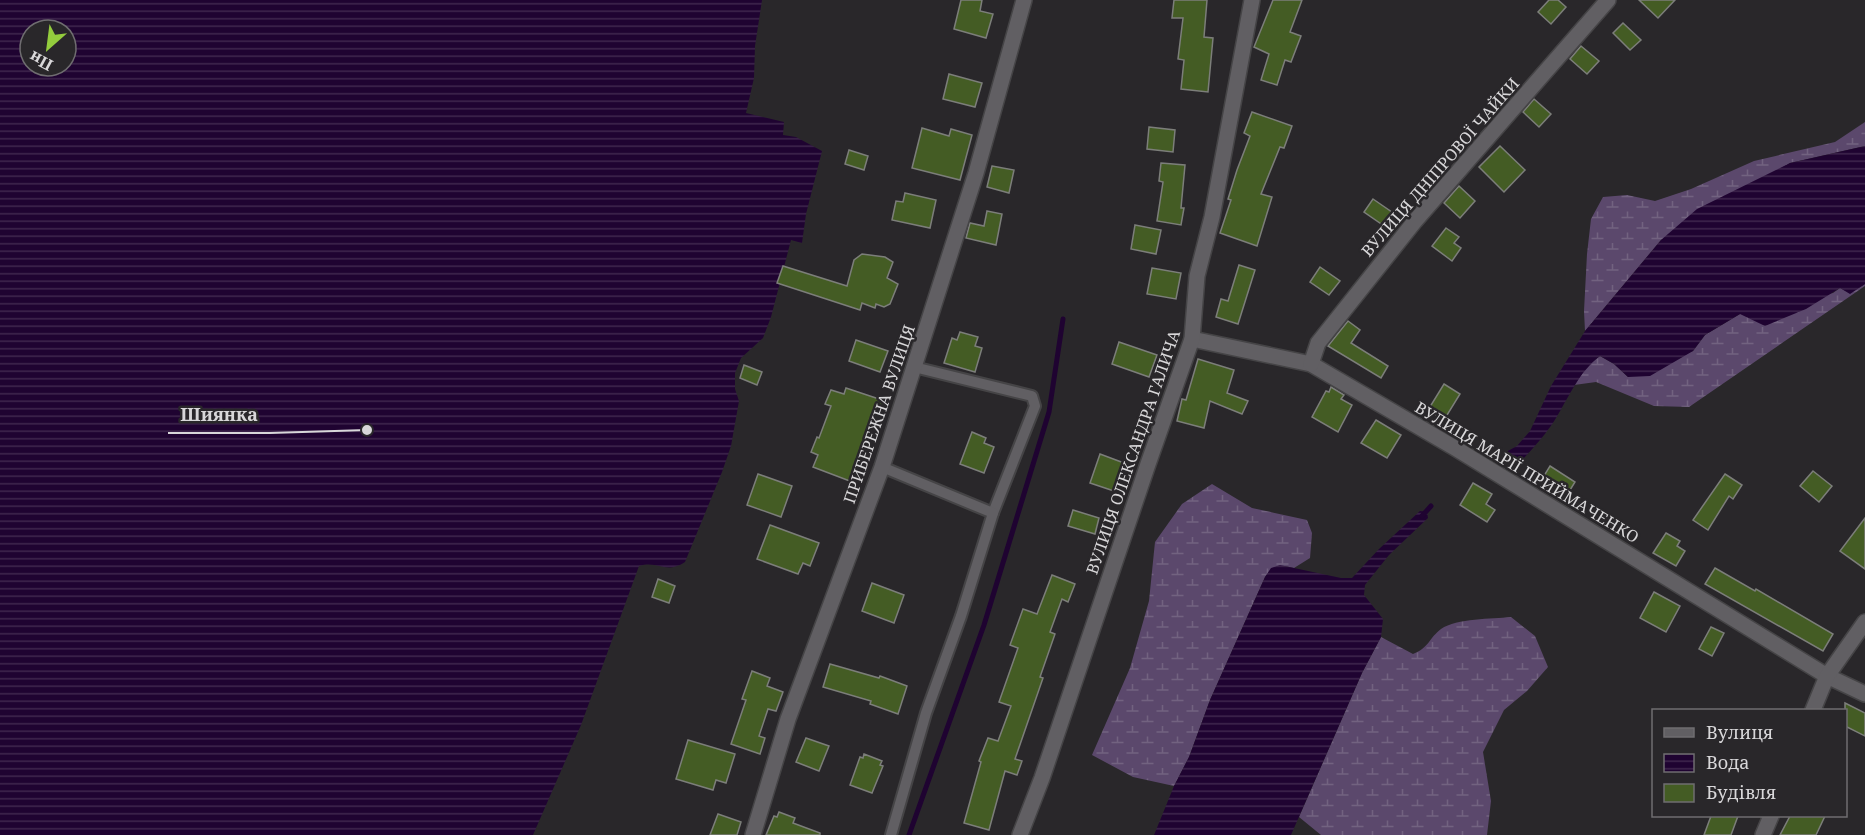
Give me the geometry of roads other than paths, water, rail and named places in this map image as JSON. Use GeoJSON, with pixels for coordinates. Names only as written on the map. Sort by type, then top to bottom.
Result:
{"type":"FeatureCollection","features":[{"type":"Feature","properties":{"kind":"street","name":"ПРИБЕРЕЖНА ВУЛИЦЯ"},"geometry":{"type":"LineString","coordinates":[[753,835],[788,719],[882,467],[976,173],[1024,0]]}},
{"type":"Feature","properties":{"kind":"street","name":"ВУЛИЦЯ ОЛЕКСАНДРА ГАЛИЧА"},"geometry":{"type":"LineString","coordinates":[[1020,835],[1042,778],[1192,339],[1197,276],[1212,217],[1252,0]]}},
{"type":"Feature","properties":{"kind":"street","name":"ВУЛИЦЯ ДНІПРОВОЇ ЧАЙКИ"},"geometry":{"type":"LineString","coordinates":[[1311,364],[1318,343],[1415,221],[1608,0]]}},
{"type":"Feature","properties":{"kind":"street","name":"ВУЛИЦЯ МАРІЇ ПРИЙМАЧЕНКО"},"geometry":{"type":"LineString","coordinates":[[1192,339],[1311,364],[1455,448],[1827,676],[1865,694]]}},
{"type":"Feature","properties":{"kind":"street"},"geometry":{"type":"LineString","coordinates":[[1815,709],[1827,676],[1865,622]]}},
{"type":"Feature","properties":{"kind":"street"},"geometry":{"type":"LineString","coordinates":[[1763,835],[1771,817]]}},
{"type":"Feature","properties":{"kind":"lane"},"geometry":{"type":"LineString","coordinates":[[891,835],[926,713],[961,616],[993,513],[1035,406],[1032,396],[914,367]]}},
{"type":"Feature","properties":{"kind":"lane"},"geometry":{"type":"LineString","coordinates":[[882,467],[993,513]]}},
{"type":"Feature","properties":{"kind":"water"},"geometry":{"type":"Polygon","coordinates":[[[0,0],[762,0],[755,46],[754,78],[746,113],[784,122],[783,135],[796,137],[822,151],[806,214],[802,243],[791,240],[771,317],[763,338],[741,358],[735,373],[735,389],[739,401],[731,446],[685,562],[672,567],[639,566],[581,725],[533,835],[0,835],[0,0]]]}},
{"type":"Feature","properties":{"kind":"water"},"geometry":{"type":"Polygon","coordinates":[[[1865,146],[1865,284],[1850,294],[1840,288],[1806,309],[1765,326],[1740,314],[1705,335],[1693,351],[1650,376],[1628,377],[1614,364],[1600,356],[1581,377],[1552,424],[1523,459],[1511,460],[1505,455],[1517,446],[1530,431],[1551,386],[1585,331],[1661,240],[1697,209],[1790,163],[1865,146]]]}},
{"type":"Feature","properties":{"kind":"water"},"geometry":{"type":"Polygon","coordinates":[[[1420,511],[1427,512],[1428,518],[1389,555],[1365,585],[1364,595],[1383,619],[1381,637],[1362,673],[1291,835],[1154,835],[1174,786],[1189,757],[1210,700],[1271,568],[1280,565],[1341,578],[1352,578],[1420,511]]]}},
{"type":"Feature","properties":{"kind":"waterway"},"geometry":{"type":"LineString","coordinates":[[909,835],[984,625],[1049,412],[1063,319]]}},
{"type":"Feature","properties":{"kind":"waterway"},"geometry":{"type":"LineString","coordinates":[[1422,516],[1431,506]]}},
{"type":"Feature","properties":{"kind":"place","name":"Шиянка"},"geometry":{"type":"Point","coordinates":[367,430]}}]}
